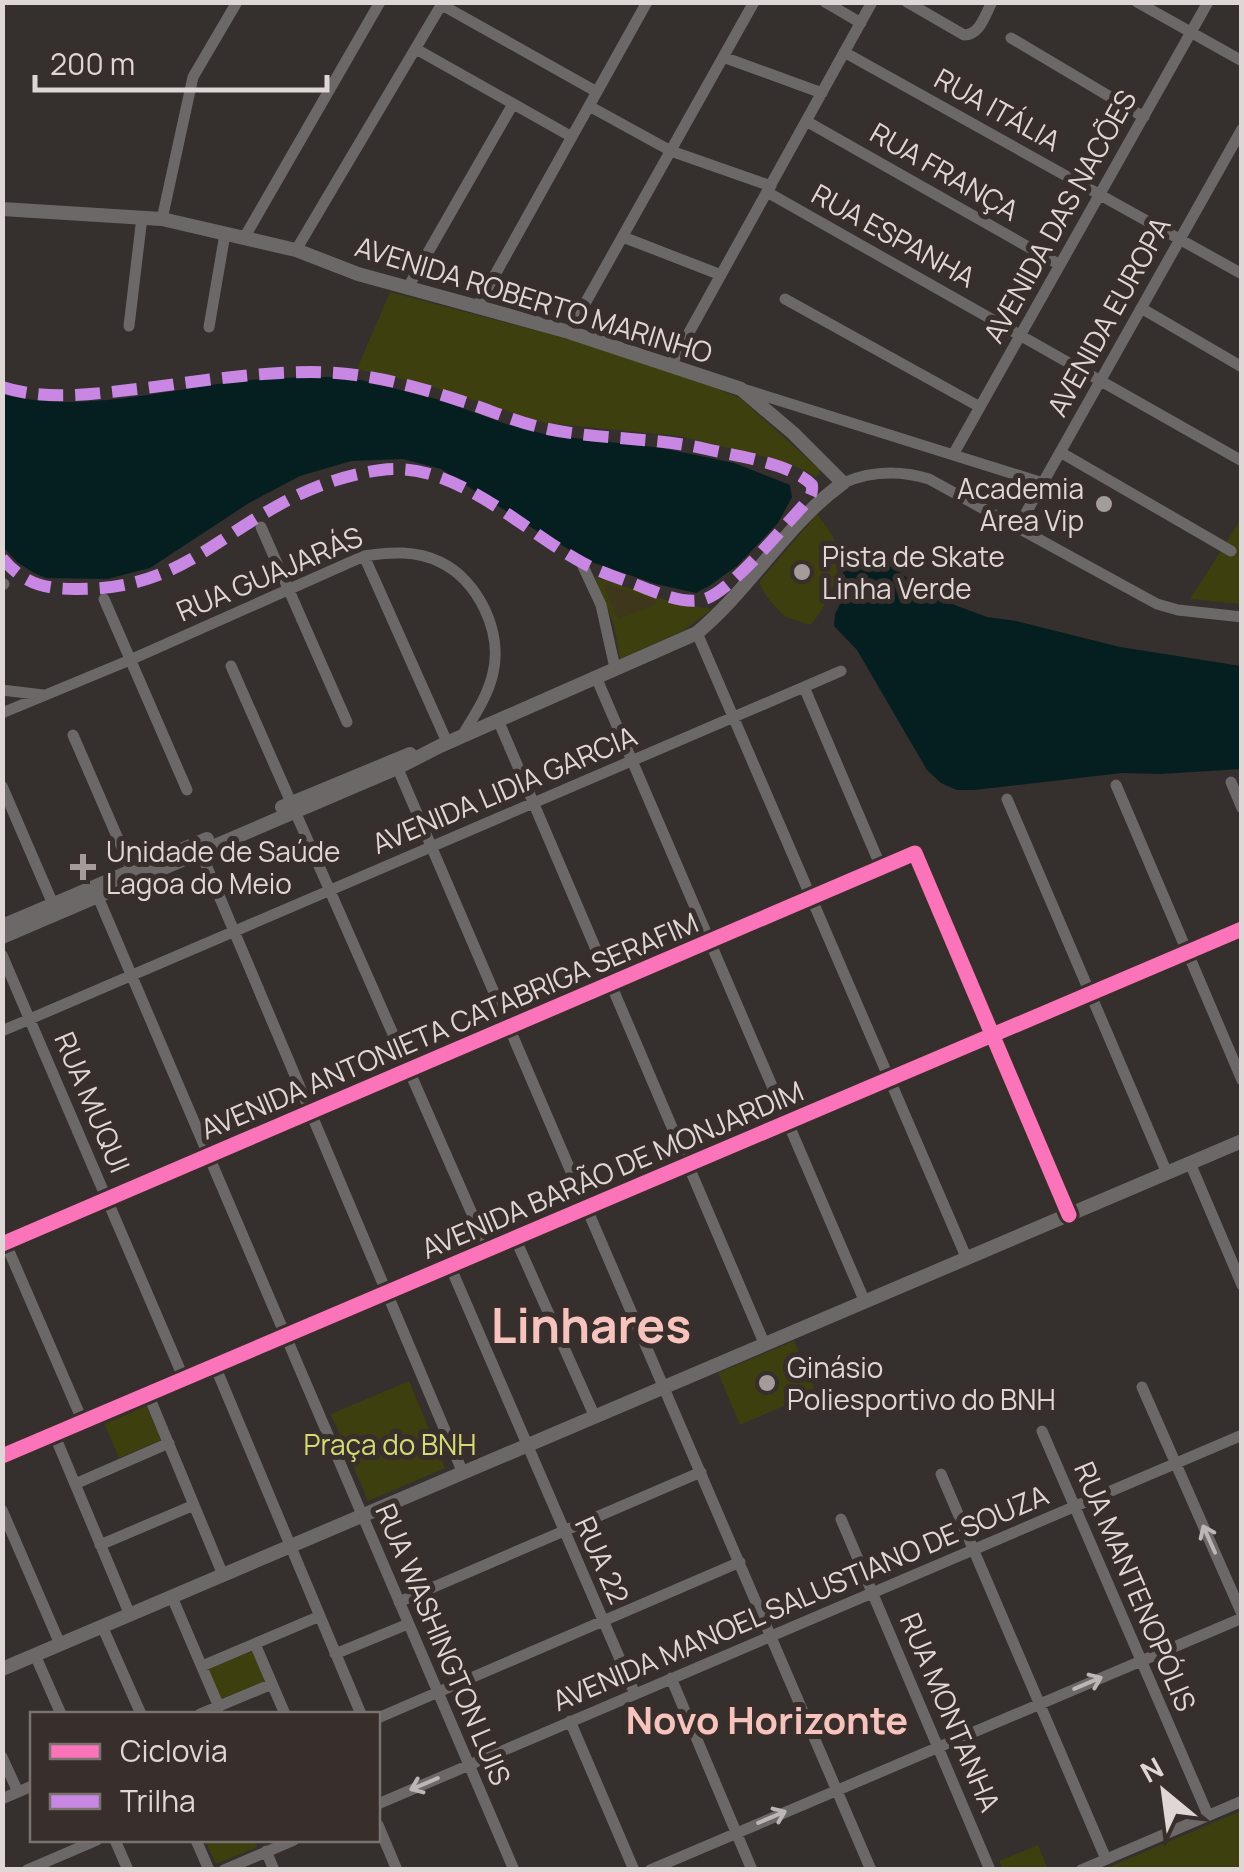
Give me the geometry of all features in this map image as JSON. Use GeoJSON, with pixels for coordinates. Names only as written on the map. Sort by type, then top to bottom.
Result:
{"type":"FeatureCollection","features":[{"type":"Feature","properties":{"kind":"main road","name":"AVENIDA ROBERTO MARINHO"},"geometry":{"type":"LineString","coordinates":[[2,209],[142,217],[296,250],[358,274],[569,332],[741,389]]}},
{"type":"Feature","properties":{"kind":"main road"},"geometry":{"type":"LineString","coordinates":[[2,937],[56,909],[697,632],[724,608],[816,505],[843,483],[741,389]]}},
{"type":"Feature","properties":{"kind":"main road"},"geometry":{"type":"LineString","coordinates":[[2,926],[56,909]]}},
{"type":"Feature","properties":{"kind":"main road"},"geometry":{"type":"LineString","coordinates":[[2,1669],[1242,1141]]}},
{"type":"Feature","properties":{"kind":"street"},"geometry":{"type":"LineString","coordinates":[[162,220],[192,76],[238,2]]}},
{"type":"Feature","properties":{"kind":"street"},"geometry":{"type":"LineString","coordinates":[[244,238],[380,2]]}},
{"type":"Feature","properties":{"kind":"street"},"geometry":{"type":"LineString","coordinates":[[477,307],[647,2]]}},
{"type":"Feature","properties":{"kind":"street"},"geometry":{"type":"LineString","coordinates":[[569,332],[754,2]]}},
{"type":"Feature","properties":{"kind":"street"},"geometry":{"type":"LineString","coordinates":[[825,2],[861,22]]}},
{"type":"Feature","properties":{"kind":"street"},"geometry":{"type":"LineString","coordinates":[[671,365],[872,2]]}},
{"type":"Feature","properties":{"kind":"street"},"geometry":{"type":"LineString","coordinates":[[907,2],[969,35],[978,30],[992,2]]}},
{"type":"Feature","properties":{"kind":"street"},"geometry":{"type":"LineString","coordinates":[[1137,2],[1242,61]]}},
{"type":"Feature","properties":{"kind":"street","name":"AVENIDA DAS NACÕES"},"geometry":{"type":"LineString","coordinates":[[954,453],[1208,2]]}},
{"type":"Feature","properties":{"kind":"street"},"geometry":{"type":"LineString","coordinates":[[296,250],[442,4],[597,92]]}},
{"type":"Feature","properties":{"kind":"street"},"geometry":{"type":"LineString","coordinates":[[1012,38],[1144,116]]}},
{"type":"Feature","properties":{"kind":"street"},"geometry":{"type":"LineString","coordinates":[[416,49],[572,137]]}},
{"type":"Feature","properties":{"kind":"street","name":"RUA ITÁLIA"},"geometry":{"type":"LineString","coordinates":[[844,52],[1242,274]]}},
{"type":"Feature","properties":{"kind":"street"},"geometry":{"type":"LineString","coordinates":[[723,57],[822,93]]}},
{"type":"Feature","properties":{"kind":"street"},"geometry":{"type":"LineString","coordinates":[[407,288],[513,104]]}},
{"type":"Feature","properties":{"kind":"street","name":"RUA ESPANHA"},"geometry":{"type":"LineString","coordinates":[[589,106],[671,151],[769,189],[1242,461]]}},
{"type":"Feature","properties":{"kind":"street","name":"RUA FRANÇA"},"geometry":{"type":"LineString","coordinates":[[806,121],[1060,265]]}},
{"type":"Feature","properties":{"kind":"street","name":"AVENIDA EUROPA"},"geometry":{"type":"LineString","coordinates":[[1018,528],[1180,239],[1236,151],[1242,128]]}},
{"type":"Feature","properties":{"kind":"street"},"geometry":{"type":"LineString","coordinates":[[129,326],[142,217]]}},
{"type":"Feature","properties":{"kind":"street"},"geometry":{"type":"LineString","coordinates":[[209,327],[225,234]]}},
{"type":"Feature","properties":{"kind":"street"},"geometry":{"type":"LineString","coordinates":[[623,236],[721,275]]}},
{"type":"Feature","properties":{"kind":"street"},"geometry":{"type":"LineString","coordinates":[[785,299],[980,407]]}},
{"type":"Feature","properties":{"kind":"street"},"geometry":{"type":"LineString","coordinates":[[1141,308],[1242,367]]}},
{"type":"Feature","properties":{"kind":"street","name":"AVENIDA ROBERTO MARINHO"},"geometry":{"type":"LineString","coordinates":[[741,389],[1043,482]]}},
{"type":"Feature","properties":{"kind":"street"},"geometry":{"type":"LineString","coordinates":[[1060,452],[1231,551]]}},
{"type":"Feature","properties":{"kind":"street"},"geometry":{"type":"LineString","coordinates":[[843,483],[884,472],[913,474],[948,488],[1157,604],[1242,617]]}},
{"type":"Feature","properties":{"kind":"street"},"geometry":{"type":"LineString","coordinates":[[261,527],[347,722]]}},
{"type":"Feature","properties":{"kind":"street","name":"RUA GUAJARÁS"},"geometry":{"type":"LineString","coordinates":[[2,712],[364,556],[389,552],[415,554],[440,562],[461,576],[493,628],[494,671],[462,736]]}},
{"type":"Feature","properties":{"kind":"street"},"geometry":{"type":"LineString","coordinates":[[364,556],[443,744]]}},
{"type":"Feature","properties":{"kind":"street"},"geometry":{"type":"LineString","coordinates":[[581,562],[601,605],[615,668]]}},
{"type":"Feature","properties":{"kind":"street"},"geometry":{"type":"LineString","coordinates":[[104,599],[187,790]]}},
{"type":"Feature","properties":{"kind":"street"},"geometry":{"type":"LineString","coordinates":[[697,632],[967,1259]]}},
{"type":"Feature","properties":{"kind":"street"},"geometry":{"type":"LineString","coordinates":[[231,666],[488,1250]]}},
{"type":"Feature","properties":{"kind":"street","name":"AVENIDA LIDIA GARCIA"},"geometry":{"type":"LineString","coordinates":[[2,1031],[841,670]]}},
{"type":"Feature","properties":{"kind":"street"},"geometry":{"type":"LineString","coordinates":[[596,677],[865,1302]]}},
{"type":"Feature","properties":{"kind":"street"},"geometry":{"type":"LineString","coordinates":[[804,687],[881,867]]}},
{"type":"Feature","properties":{"kind":"street","name":"RUA GUAJARÁS"},"geometry":{"type":"LineString","coordinates":[[2,690],[46,695]]}},
{"type":"Feature","properties":{"kind":"street"},"geometry":{"type":"LineString","coordinates":[[498,720],[765,1345]]}},
{"type":"Feature","properties":{"kind":"street"},"geometry":{"type":"LineString","coordinates":[[73,735],[134,875]]}},
{"type":"Feature","properties":{"kind":"street"},"geometry":{"type":"LineString","coordinates":[[396,764],[871,1870]]}},
{"type":"Feature","properties":{"kind":"street"},"geometry":{"type":"LineString","coordinates":[[1230,782],[1242,808]]}},
{"type":"Feature","properties":{"kind":"street"},"geometry":{"type":"LineString","coordinates":[[1116,785],[1242,1080]]}},
{"type":"Feature","properties":{"kind":"street"},"geometry":{"type":"LineString","coordinates":[[2,786],[56,909]]}},
{"type":"Feature","properties":{"kind":"street"},"geometry":{"type":"LineString","coordinates":[[1007,799],[1167,1173]]}},
{"type":"Feature","properties":{"kind":"street"},"geometry":{"type":"LineString","coordinates":[[199,848],[464,1473]]}},
{"type":"Feature","properties":{"kind":"street","name":"AVENIDA ANTONIETA CATABRIGA SERAFIM"},"geometry":{"type":"LineString","coordinates":[[4,1240],[915,852],[992,1035]]}},
{"type":"Feature","properties":{"kind":"street","name":"RUA WASHINGTON LUIS"},"geometry":{"type":"LineString","coordinates":[[96,892],[514,1870]]}},
{"type":"Feature","properties":{"kind":"street","name":"AVENIDA BARÃO DE MONJARDIM"},"geometry":{"type":"LineString","coordinates":[[2,1456],[1242,928]]}},
{"type":"Feature","properties":{"kind":"street","name":"RUA MUQUI"},"geometry":{"type":"LineString","coordinates":[[2,955],[184,1379]]}},
{"type":"Feature","properties":{"kind":"street"},"geometry":{"type":"LineString","coordinates":[[992,1035],[1069,1215]]}},
{"type":"Feature","properties":{"kind":"street"},"geometry":{"type":"LineString","coordinates":[[1190,1163],[1242,1285]]}},
{"type":"Feature","properties":{"kind":"street"},"geometry":{"type":"LineString","coordinates":[[515,1238],[595,1417]]}},
{"type":"Feature","properties":{"kind":"street"},"geometry":{"type":"LineString","coordinates":[[4,1240],[83,1422]]}},
{"type":"Feature","properties":{"kind":"street","name":"RUA 22"},"geometry":{"type":"LineString","coordinates":[[450,1266],[634,1694]]}},
{"type":"Feature","properties":{"kind":"street"},"geometry":{"type":"LineString","coordinates":[[215,1366],[359,1712]]}},
{"type":"Feature","properties":{"kind":"street"},"geometry":{"type":"LineString","coordinates":[[650,1870],[1242,1616],[1142,1388]]}},
{"type":"Feature","properties":{"kind":"street"},"geometry":{"type":"LineString","coordinates":[[148,1394],[223,1575]]}},
{"type":"Feature","properties":{"kind":"street","name":"RUA MANTENOPÓLIS"},"geometry":{"type":"LineString","coordinates":[[1042,1431],[1208,1815]]}},
{"type":"Feature","properties":{"kind":"street"},"geometry":{"type":"LineString","coordinates":[[54,1434],[130,1615]]}},
{"type":"Feature","properties":{"kind":"street","name":"AVENIDA MANOEL SALUSTIANO DE SOUZA"},"geometry":{"type":"LineString","coordinates":[[380,1803],[1242,1435]]}},
{"type":"Feature","properties":{"kind":"street"},"geometry":{"type":"LineString","coordinates":[[75,1484],[169,1444]]}},
{"type":"Feature","properties":{"kind":"street"},"geometry":{"type":"LineString","coordinates":[[399,1602],[701,1472]]}},
{"type":"Feature","properties":{"kind":"street"},"geometry":{"type":"LineString","coordinates":[[941,1474],[1106,1859]]}},
{"type":"Feature","properties":{"kind":"street"},"geometry":{"type":"LineString","coordinates":[[100,1545],[194,1505]]}},
{"type":"Feature","properties":{"kind":"street"},"geometry":{"type":"LineString","coordinates":[[2,1510],[60,1644]]}},
{"type":"Feature","properties":{"kind":"street","name":"RUA MONTANHA"},"geometry":{"type":"LineString","coordinates":[[841,1519],[990,1870]]}},
{"type":"Feature","properties":{"kind":"street"},"geometry":{"type":"LineString","coordinates":[[380,1717],[740,1562]]}},
{"type":"Feature","properties":{"kind":"street"},"geometry":{"type":"LineString","coordinates":[[172,1596],[219,1706]]}},
{"type":"Feature","properties":{"kind":"street"},"geometry":{"type":"LineString","coordinates":[[202,1666],[320,1616]]}},
{"type":"Feature","properties":{"kind":"street"},"geometry":{"type":"LineString","coordinates":[[336,1654],[408,1624]]}},
{"type":"Feature","properties":{"kind":"street"},"geometry":{"type":"LineString","coordinates":[[102,1626],[140,1712]]}},
{"type":"Feature","properties":{"kind":"street"},"geometry":{"type":"LineString","coordinates":[[255,1644],[284,1712]]}},
{"type":"Feature","properties":{"kind":"street"},"geometry":{"type":"LineString","coordinates":[[35,1655],[60,1712]]}},
{"type":"Feature","properties":{"kind":"street"},"geometry":{"type":"LineString","coordinates":[[672,1678],[752,1870]]}},
{"type":"Feature","properties":{"kind":"street"},"geometry":{"type":"LineString","coordinates":[[205,1712],[272,1684]]}},
{"type":"Feature","properties":{"kind":"street"},"geometry":{"type":"LineString","coordinates":[[570,1721],[634,1870]]}},
{"type":"Feature","properties":{"kind":"street"},"geometry":{"type":"LineString","coordinates":[[2,1757],[18,1792]]}},
{"type":"Feature","properties":{"kind":"street"},"geometry":{"type":"LineString","coordinates":[[2,1799],[30,1787]]}},
{"type":"Feature","properties":{"kind":"street"},"geometry":{"type":"LineString","coordinates":[[1081,1870],[1242,1801]]}},
{"type":"Feature","properties":{"kind":"street"},"geometry":{"type":"LineString","coordinates":[[380,1830],[396,1870]]}},
{"type":"Feature","properties":{"kind":"street"},"geometry":{"type":"LineString","coordinates":[[27,1870],[92,1842]]}},
{"type":"Feature","properties":{"kind":"street"},"geometry":{"type":"LineString","coordinates":[[116,1842],[128,1870]]}},
{"type":"Feature","properties":{"kind":"street"},"geometry":{"type":"LineString","coordinates":[[197,1842],[209,1870]]}},
{"type":"Feature","properties":{"kind":"street"},"geometry":{"type":"LineString","coordinates":[[224,1870],[289,1842]]}},
{"type":"Feature","properties":{"kind":"street"},"geometry":{"type":"LineString","coordinates":[[266,1851],[274,1870]]}},
{"type":"Feature","properties":{"kind":"green space"},"geometry":{"type":"Polygon","coordinates":[[[390,292],[579,342],[740,398],[820,473],[816,477],[774,459],[679,436],[545,423],[427,385],[357,369],[390,292]]]}},
{"type":"Feature","properties":{"kind":"green space","name":"Pista de Skate Linha Verde"},"geometry":{"type":"Polygon","coordinates":[[[817,514],[835,540],[839,559],[832,590],[811,625],[785,617],[759,582],[817,514]]]}},
{"type":"Feature","properties":{"kind":"green space"},"geometry":{"type":"Polygon","coordinates":[[[1241,519],[1241,604],[1190,599],[1241,519]]]}},
{"type":"Feature","properties":{"kind":"green space"},"geometry":{"type":"Polygon","coordinates":[[[595,577],[678,604],[712,609],[683,631],[620,659],[614,625],[595,577]]]}},
{"type":"Feature","properties":{"kind":"green space","name":"Ginásio Poliesportivo do BNH"},"geometry":{"type":"Polygon","coordinates":[[[794,1341],[816,1392],[740,1425],[718,1373],[794,1341]]]}},
{"type":"Feature","properties":{"kind":"green space","name":"Praça do BNH"},"geometry":{"type":"Polygon","coordinates":[[[409,1381],[445,1468],[368,1501],[331,1414],[409,1381]]]}},
{"type":"Feature","properties":{"kind":"green space"},"geometry":{"type":"Polygon","coordinates":[[[146,1405],[161,1440],[119,1458],[104,1423],[146,1405]]]}},
{"type":"Feature","properties":{"kind":"green space"},"geometry":{"type":"Polygon","coordinates":[[[253,1651],[265,1681],[221,1699],[208,1669],[253,1651]]]}},
{"type":"Feature","properties":{"kind":"green space"},"geometry":{"type":"Polygon","coordinates":[[[1241,1811],[1241,1869],[1104,1869],[1241,1811]]]}},
{"type":"Feature","properties":{"kind":"green space"},"geometry":{"type":"Polygon","coordinates":[[[206,1842],[255,1842],[257,1847],[216,1864],[206,1842]]]}},
{"type":"Feature","properties":{"kind":"green space"},"geometry":{"type":"Polygon","coordinates":[[[1038,1845],[1048,1869],[1003,1869],[999,1861],[1038,1845]]]}},
{"type":"Feature","properties":{"kind":"sand"},"geometry":{"type":"Polygon","coordinates":[[[606,584],[655,600],[655,605],[618,619],[606,584]]]}},
{"type":"Feature","properties":{"kind":"water"},"geometry":{"type":"Polygon","coordinates":[[[333,377],[440,400],[548,435],[662,448],[734,463],[790,485],[792,497],[778,523],[737,566],[696,593],[591,562],[441,469],[403,459],[351,461],[300,476],[249,503],[150,568],[107,579],[46,578],[17,562],[3,547],[2,394],[86,402],[252,380],[333,377]]]}},
{"type":"Feature","properties":{"kind":"water"},"geometry":{"type":"Polygon","coordinates":[[[856,559],[875,559],[933,597],[987,617],[1120,647],[1241,666],[1241,769],[1122,773],[974,790],[957,790],[941,783],[927,770],[857,650],[834,626],[842,600],[843,567],[856,559]]]}},
{"type":"Feature","properties":{"kind":"marked path"},"geometry":{"type":"LineString","coordinates":[[2,387],[74,395],[229,377],[350,374],[424,390],[548,429],[686,445],[762,461],[791,471],[812,485],[810,497],[742,572],[716,594],[698,601],[668,596],[591,567],[461,486],[408,470],[369,472],[310,490],[189,561],[139,581],[109,587],[53,588],[26,579],[2,558]]}},
{"type":"Feature","properties":{"kind":"cycle path"},"geometry":{"type":"LineString","coordinates":[[2,1244],[915,853],[1069,1215]]}},
{"type":"Feature","properties":{"kind":"cycle path"},"geometry":{"type":"LineString","coordinates":[[2,1456],[1242,929]]}},
{"type":"Feature","properties":{"kind":"place","name":"Academia Area Vip"},"geometry":{"type":"Point","coordinates":[1104,504]}},
{"type":"Feature","properties":{"kind":"place","name":"Pista de Skate Linha Verde"},"geometry":{"type":"Point","coordinates":[802,572]}},
{"type":"Feature","properties":{"kind":"place","name":"Unidade de Saúde Lagoa do Meio"},"geometry":{"type":"Point","coordinates":[83,867]}},
{"type":"Feature","properties":{"kind":"place","name":"Ginásio Poliesportivo do BNH"},"geometry":{"type":"Point","coordinates":[767,1383]}},
{"type":"Feature","properties":{"kind":"district","name":"Linhares"},"geometry":{"type":"Point","coordinates":[591,1324]}},
{"type":"Feature","properties":{"kind":"district","name":"Novo Horizonte"},"geometry":{"type":"Point","coordinates":[767,1719]}}]}
